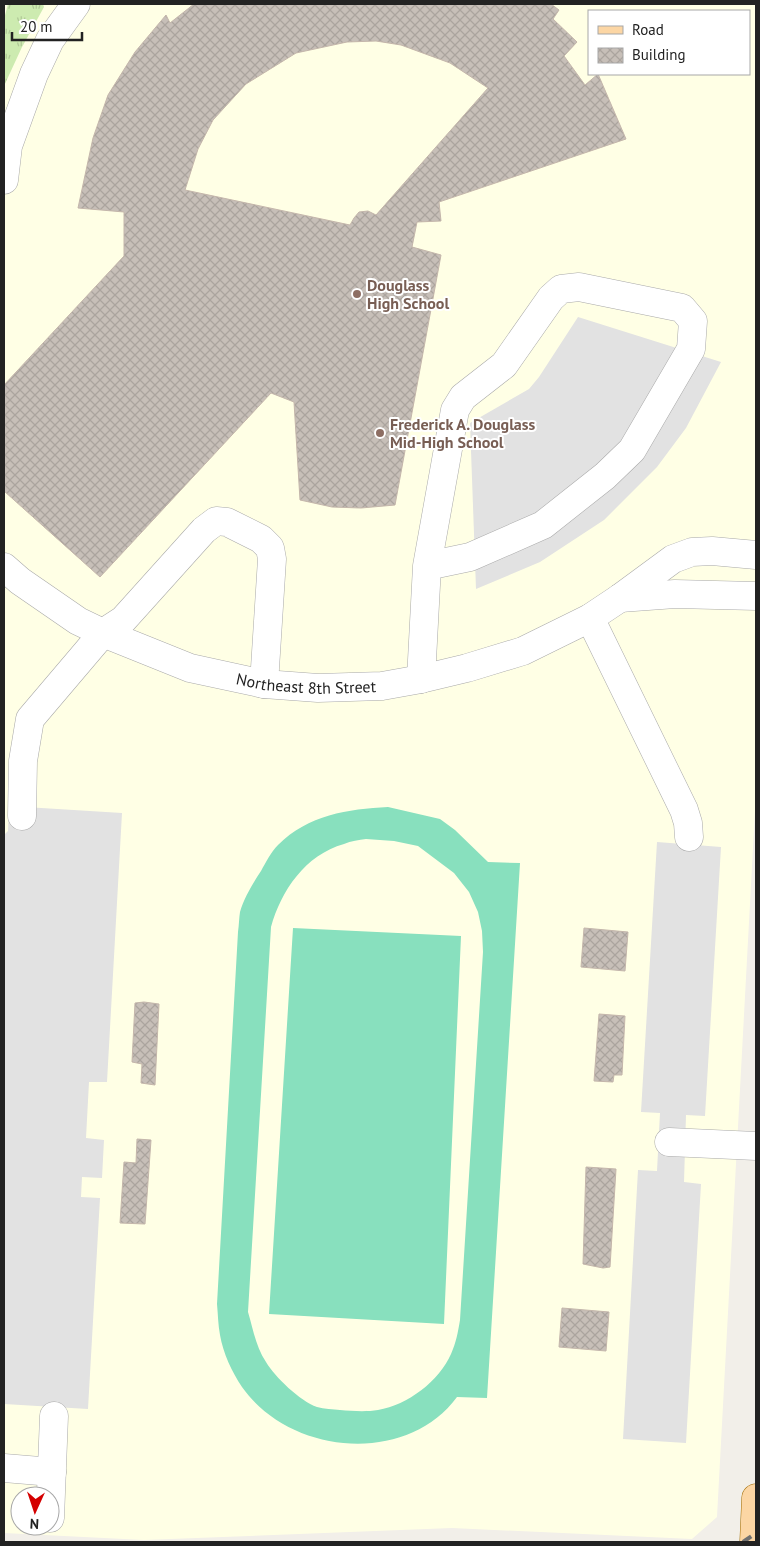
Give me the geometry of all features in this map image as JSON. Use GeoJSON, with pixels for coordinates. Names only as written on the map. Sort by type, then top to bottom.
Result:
{"type":"FeatureCollection","features":[{"type":"Feature","properties":{"kind":"main road"},"geometry":{"type":"LineString","coordinates":[[754,1542],[756,1498]]}},
{"type":"Feature","properties":{"kind":"street"},"geometry":{"type":"LineString","coordinates":[[4,180],[8,146],[34,74],[50,40],[76,4]]}},
{"type":"Feature","properties":{"kind":"street"},"geometry":{"type":"LineString","coordinates":[[420,679],[427,566],[455,410],[463,397],[504,365],[551,298],[561,289],[579,287],[682,308],[693,321],[691,349],[632,450],[605,476],[543,525],[470,557],[427,566]]}},
{"type":"Feature","properties":{"kind":"street"},"geometry":{"type":"LineString","coordinates":[[22,816],[23,760],[30,719],[104,634],[123,620],[204,530],[216,521],[227,522],[262,539],[270,548],[272,559],[264,684]]}},
{"type":"Feature","properties":{"kind":"street","name":"Northeast 8th Street"},"geometry":{"type":"LineString","coordinates":[[4,567],[20,581],[78,621],[104,634],[190,668],[264,684],[318,688],[382,686],[466,668],[523,651],[590,618],[673,559],[692,552],[712,551],[756,554]]}},
{"type":"Feature","properties":{"kind":"street","name":"Northeast 8th Street"},"geometry":{"type":"LineString","coordinates":[[620,598],[675,594],[756,596]]}},
{"type":"Feature","properties":{"kind":"street"},"geometry":{"type":"LineString","coordinates":[[590,618],[684,810],[688,823],[689,837]]}},
{"type":"Feature","properties":{"kind":"street"},"geometry":{"type":"LineString","coordinates":[[669,1142],[756,1146]]}},
{"type":"Feature","properties":{"kind":"street"},"geometry":{"type":"LineString","coordinates":[[51,1486],[54,1416]]}},
{"type":"Feature","properties":{"kind":"street"},"geometry":{"type":"LineString","coordinates":[[4,1468],[52,1472]]}},
{"type":"Feature","properties":{"kind":"shaded area","name":"Frederick A. Douglass Mid-High School"},"geometry":{"type":"Polygon","coordinates":[[[4,4],[756,4],[756,792],[717,1517],[692,1539],[452,1528],[144,1540],[60,1536],[60,1486],[10,1486],[10,1533],[4,1533],[4,4]]]}},
{"type":"Feature","properties":{"kind":"shaded area"},"geometry":{"type":"Polygon","coordinates":[[[578,317],[721,362],[686,428],[657,467],[604,520],[540,562],[476,589],[470,423],[529,389],[539,377],[578,317]]]}},
{"type":"Feature","properties":{"kind":"shaded area"},"geometry":{"type":"Polygon","coordinates":[[[9,806],[122,813],[107,1082],[89,1082],[86,1138],[104,1140],[102,1178],[82,1177],[81,1197],[100,1198],[88,1409],[4,1404],[4,835],[8,831],[9,806]]]}},
{"type":"Feature","properties":{"kind":"shaded area"},"geometry":{"type":"Polygon","coordinates":[[[657,842],[721,847],[705,1116],[686,1115],[684,1182],[701,1184],[686,1443],[623,1439],[638,1170],[657,1171],[660,1113],[641,1112],[657,842]]]}},
{"type":"Feature","properties":{"kind":"green space"},"geometry":{"type":"Polygon","coordinates":[[[8,4],[43,4],[44,7],[22,47],[4,86],[4,19],[8,4]]]}},
{"type":"Feature","properties":{"kind":"green space"},"geometry":{"type":"Polygon","coordinates":[[[388,807],[440,819],[455,830],[488,862],[520,863],[487,1398],[457,1397],[435,1419],[409,1434],[379,1442],[348,1443],[318,1438],[289,1427],[263,1410],[242,1387],[223,1349],[218,1323],[217,1304],[238,932],[240,912],[249,891],[271,854],[290,835],[315,820],[329,816],[344,812],[388,807]],[[366,839],[355,841],[330,849],[318,857],[306,866],[288,888],[281,900],[271,927],[248,1312],[257,1344],[270,1368],[288,1388],[303,1400],[326,1409],[373,1411],[400,1403],[411,1397],[431,1382],[446,1364],[454,1346],[460,1320],[483,952],[482,931],[478,912],[469,892],[454,873],[418,846],[394,841],[366,839]]]}},
{"type":"Feature","properties":{"kind":"green space"},"geometry":{"type":"Polygon","coordinates":[[[293,928],[461,936],[444,1324],[269,1314],[293,928]]]}},
{"type":"Feature","properties":{"kind":"building"},"geometry":{"type":"Polygon","coordinates":[[[194,4],[551,4],[559,10],[553,19],[577,42],[564,56],[585,85],[598,75],[626,139],[439,202],[441,221],[417,222],[412,247],[441,255],[395,505],[361,508],[332,507],[300,500],[294,402],[271,393],[100,577],[4,491],[4,385],[124,256],[124,212],[78,208],[93,138],[108,95],[135,52],[166,15],[170,23],[194,4]],[[376,41],[347,42],[296,53],[246,84],[213,120],[198,149],[185,190],[350,225],[359,212],[368,211],[376,215],[488,88],[450,63],[401,45],[376,41]]]}},
{"type":"Feature","properties":{"kind":"building"},"geometry":{"type":"Polygon","coordinates":[[[584,928],[628,932],[625,971],[581,967],[584,928]]]}},
{"type":"Feature","properties":{"kind":"building"},"geometry":{"type":"Polygon","coordinates":[[[135,1003],[159,1004],[155,1085],[141,1083],[142,1064],[132,1062],[135,1003]]]}},
{"type":"Feature","properties":{"kind":"building"},"geometry":{"type":"Polygon","coordinates":[[[599,1014],[625,1016],[622,1075],[614,1075],[613,1082],[594,1081],[599,1014]]]}},
{"type":"Feature","properties":{"kind":"building"},"geometry":{"type":"Polygon","coordinates":[[[137,1139],[151,1140],[145,1224],[120,1223],[124,1162],[136,1163],[137,1139]]]}},
{"type":"Feature","properties":{"kind":"building"},"geometry":{"type":"Polygon","coordinates":[[[586,1167],[616,1169],[610,1267],[603,1268],[583,1264],[586,1167]]]}},
{"type":"Feature","properties":{"kind":"building"},"geometry":{"type":"Polygon","coordinates":[[[562,1308],[609,1312],[606,1351],[559,1347],[562,1308]]]}},
{"type":"Feature","properties":{"kind":"railway"},"geometry":{"type":"LineString","coordinates":[[743,1542],[756,1533]]}},
{"type":"Feature","properties":{"kind":"place","name":"Douglass High School"},"geometry":{"type":"Point","coordinates":[357,294]}},
{"type":"Feature","properties":{"kind":"place","name":"Frederick A. Douglass Mid-High School"},"geometry":{"type":"Point","coordinates":[380,433]}}]}
